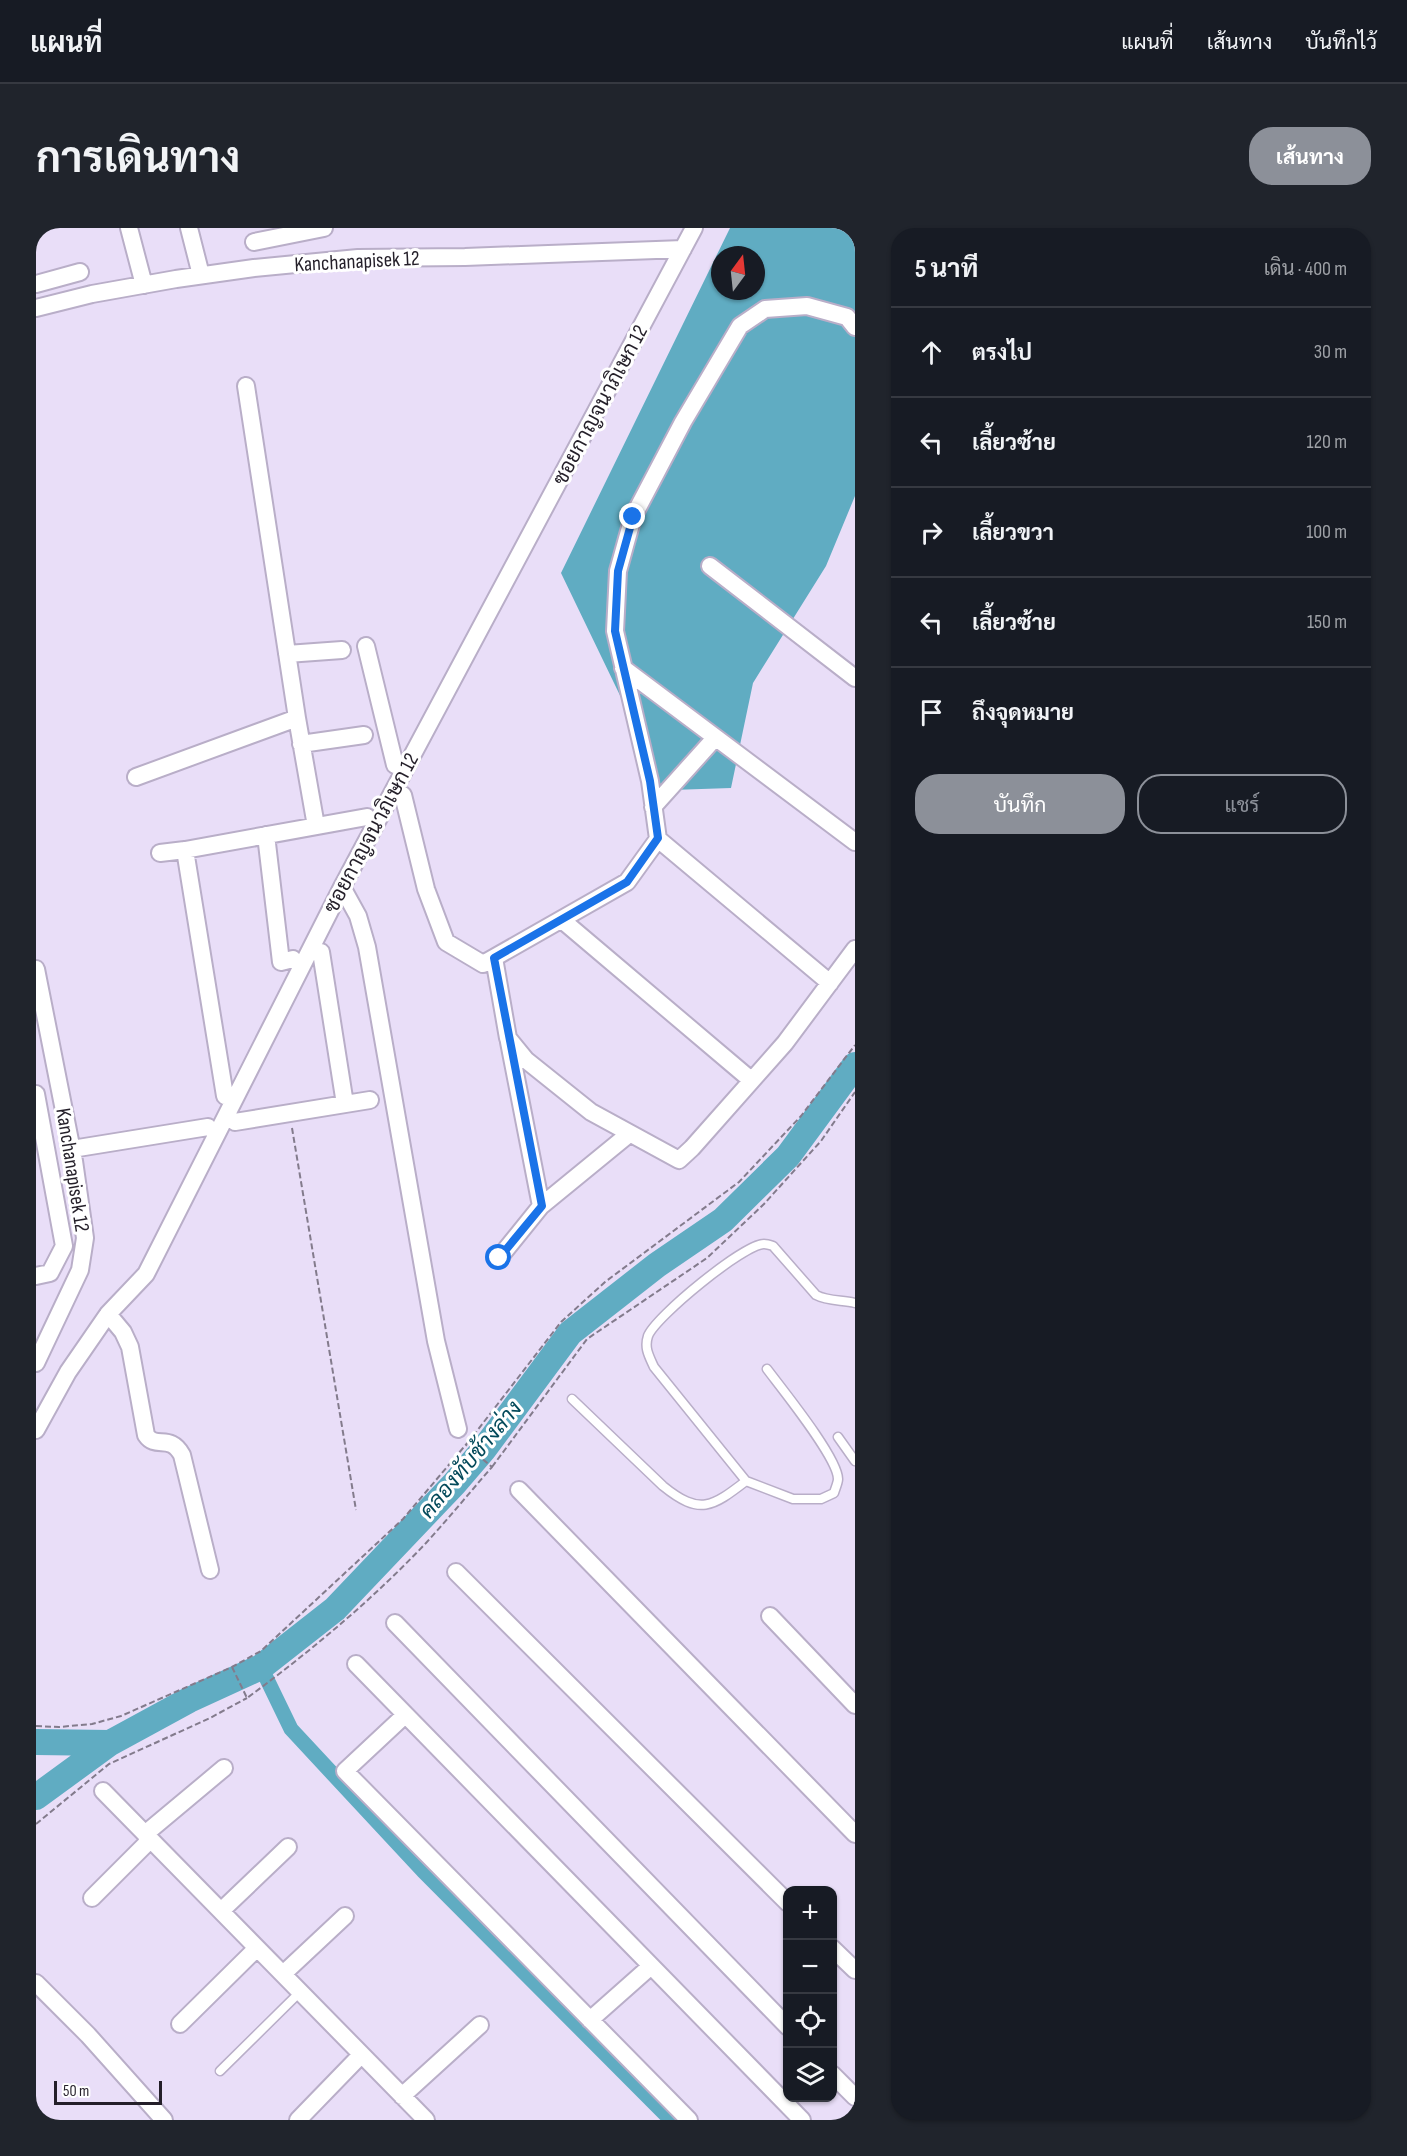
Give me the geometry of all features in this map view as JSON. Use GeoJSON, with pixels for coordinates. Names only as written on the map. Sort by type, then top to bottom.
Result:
{"type":"FeatureCollection","features":[{"type":"Feature","properties":{"kind":"street"},"geometry":{"type":"LineString","coordinates":[[129,228],[144,285]]}},
{"type":"Feature","properties":{"kind":"street"},"geometry":{"type":"LineString","coordinates":[[189,228],[201,275]]}},
{"type":"Feature","properties":{"kind":"street","name":"ซอยกาญจนาภิเษก 12"},"geometry":{"type":"LineString","coordinates":[[36,1430],[68,1372],[108,1314],[146,1274],[342,887],[694,228]]}},
{"type":"Feature","properties":{"kind":"street"},"geometry":{"type":"LineString","coordinates":[[254,242],[314,229]]}},
{"type":"Feature","properties":{"kind":"street","name":"Kanchanapisek 12"},"geometry":{"type":"LineString","coordinates":[[36,308],[92,294],[201,275],[358,258],[465,257],[683,249]]}},
{"type":"Feature","properties":{"kind":"street"},"geometry":{"type":"LineString","coordinates":[[36,284],[80,272]]}},
{"type":"Feature","properties":{"kind":"street"},"geometry":{"type":"LineString","coordinates":[[830,983],[658,838],[650,781],[615,631],[618,571],[633,517],[683,422],[740,326],[765,309],[807,306],[847,317],[855,327]]}},
{"type":"Feature","properties":{"kind":"street"},"geometry":{"type":"LineString","coordinates":[[246,386],[301,744],[316,826]]}},
{"type":"Feature","properties":{"kind":"street"},"geometry":{"type":"LineString","coordinates":[[710,566],[855,678]]}},
{"type":"Feature","properties":{"kind":"street"},"geometry":{"type":"LineString","coordinates":[[366,646],[395,765]]}},
{"type":"Feature","properties":{"kind":"street"},"geometry":{"type":"LineString","coordinates":[[287,654],[342,650]]}},
{"type":"Feature","properties":{"kind":"street"},"geometry":{"type":"LineString","coordinates":[[623,668],[855,842]]}},
{"type":"Feature","properties":{"kind":"street"},"geometry":{"type":"LineString","coordinates":[[136,777],[297,718]]}},
{"type":"Feature","properties":{"kind":"street"},"geometry":{"type":"LineString","coordinates":[[301,744],[364,735]]}},
{"type":"Feature","properties":{"kind":"street"},"geometry":{"type":"LineString","coordinates":[[653,807],[715,738]]}},
{"type":"Feature","properties":{"kind":"street"},"geometry":{"type":"LineString","coordinates":[[403,795],[426,889],[446,942],[483,964],[627,882],[658,838]]}},
{"type":"Feature","properties":{"kind":"street"},"geometry":{"type":"LineString","coordinates":[[160,853],[367,817]]}},
{"type":"Feature","properties":{"kind":"street"},"geometry":{"type":"LineString","coordinates":[[266,835],[281,962],[293,959]]}},
{"type":"Feature","properties":{"kind":"street"},"geometry":{"type":"LineString","coordinates":[[186,850],[225,1096]]}},
{"type":"Feature","properties":{"kind":"street"},"geometry":{"type":"LineString","coordinates":[[342,887],[358,916],[367,947],[436,1341],[458,1429]]}},
{"type":"Feature","properties":{"kind":"street"},"geometry":{"type":"LineString","coordinates":[[562,920],[752,1080]]}},
{"type":"Feature","properties":{"kind":"street"},"geometry":{"type":"LineString","coordinates":[[508,1038],[526,1060],[591,1112],[679,1160],[785,1043],[855,949]]}},
{"type":"Feature","properties":{"kind":"street"},"geometry":{"type":"LineString","coordinates":[[321,952],[345,1104]]}},
{"type":"Feature","properties":{"kind":"street"},"geometry":{"type":"LineString","coordinates":[[494,958],[542,1206]]}},
{"type":"Feature","properties":{"kind":"street","name":"Kanchanapisek 12"},"geometry":{"type":"LineString","coordinates":[[36,969],[72,1149],[85,1238],[80,1270],[36,1363]]}},
{"type":"Feature","properties":{"kind":"street"},"geometry":{"type":"LineString","coordinates":[[36,1094],[42,1160],[64,1246],[50,1273],[36,1276]]}},
{"type":"Feature","properties":{"kind":"street"},"geometry":{"type":"LineString","coordinates":[[231,1122],[370,1100]]}},
{"type":"Feature","properties":{"kind":"street"},"geometry":{"type":"LineString","coordinates":[[72,1149],[208,1126]]}},
{"type":"Feature","properties":{"kind":"street"},"geometry":{"type":"LineString","coordinates":[[499,1258],[542,1206],[629,1134]]}},
{"type":"Feature","properties":{"kind":"street"},"geometry":{"type":"LineString","coordinates":[[108,1314],[123,1332],[130,1347],[146,1435],[154,1442],[168,1442],[177,1446],[182,1455],[210,1570]]}},
{"type":"Feature","properties":{"kind":"street"},"geometry":{"type":"LineString","coordinates":[[519,1490],[855,1834]]}},
{"type":"Feature","properties":{"kind":"street"},"geometry":{"type":"LineString","coordinates":[[456,1572],[783,1898]]}},
{"type":"Feature","properties":{"kind":"street"},"geometry":{"type":"LineString","coordinates":[[770,1616],[855,1705]]}},
{"type":"Feature","properties":{"kind":"street"},"geometry":{"type":"LineString","coordinates":[[395,1623],[783,2022]]}},
{"type":"Feature","properties":{"kind":"street"},"geometry":{"type":"LineString","coordinates":[[356,1664],[802,2120]]}},
{"type":"Feature","properties":{"kind":"street"},"geometry":{"type":"LineString","coordinates":[[405,1715],[345,1771],[690,2120]]}},
{"type":"Feature","properties":{"kind":"street"},"geometry":{"type":"LineString","coordinates":[[92,1899],[148,1837],[224,1768]]}},
{"type":"Feature","properties":{"kind":"street"},"geometry":{"type":"LineString","coordinates":[[103,1791],[426,2120]]}},
{"type":"Feature","properties":{"kind":"street"},"geometry":{"type":"LineString","coordinates":[[221,1911],[288,1847]]}},
{"type":"Feature","properties":{"kind":"street"},"geometry":{"type":"LineString","coordinates":[[283,1974],[345,1916]]}},
{"type":"Feature","properties":{"kind":"street"},"geometry":{"type":"LineString","coordinates":[[180,2024],[257,1948]]}},
{"type":"Feature","properties":{"kind":"street"},"geometry":{"type":"LineString","coordinates":[[837,1953],[855,1970]]}},
{"type":"Feature","properties":{"kind":"street"},"geometry":{"type":"LineString","coordinates":[[590,2020],[651,1966]]}},
{"type":"Feature","properties":{"kind":"street"},"geometry":{"type":"LineString","coordinates":[[36,1983],[88,2035],[164,2120]]}},
{"type":"Feature","properties":{"kind":"street"},"geometry":{"type":"LineString","coordinates":[[402,2096],[480,2025]]}},
{"type":"Feature","properties":{"kind":"street"},"geometry":{"type":"LineString","coordinates":[[298,2120],[362,2055]]}},
{"type":"Feature","properties":{"kind":"street"},"geometry":{"type":"LineString","coordinates":[[837,2079],[855,2097]]}},
{"type":"Feature","properties":{"kind":"lane"},"geometry":{"type":"LineString","coordinates":[[767,1370],[825,1450],[838,1480],[834,1493],[821,1499],[793,1498],[746,1481],[654,1367],[646,1348],[649,1334],[681,1298],[748,1249],[763,1243],[773,1246],[816,1295],[823,1299],[855,1303]]}},
{"type":"Feature","properties":{"kind":"lane"},"geometry":{"type":"LineString","coordinates":[[572,1399],[678,1498],[691,1504],[704,1505],[720,1500],[746,1481]]}},
{"type":"Feature","properties":{"kind":"lane"},"geometry":{"type":"LineString","coordinates":[[838,1437],[855,1461]]}},
{"type":"Feature","properties":{"kind":"lane"},"geometry":{"type":"LineString","coordinates":[[220,2071],[300,1992]]}},
{"type":"Feature","properties":{"kind":"path"},"geometry":{"type":"LineString","coordinates":[[36,1824],[109,1764],[210,1718],[247,1698],[298,1660],[352,1615],[426,1543],[492,1467],[587,1339],[707,1258],[764,1204],[821,1141],[855,1092]]}},
{"type":"Feature","properties":{"kind":"path"},"geometry":{"type":"LineString","coordinates":[[289,1113],[356,1510]]}},
{"type":"Feature","properties":{"kind":"path"},"geometry":{"type":"LineString","coordinates":[[466,1445],[492,1467]]}},
{"type":"Feature","properties":{"kind":"path"},"geometry":{"type":"LineString","coordinates":[[232,1667],[247,1698]]}},
{"type":"Feature","properties":{"kind":"water"},"geometry":{"type":"Polygon","coordinates":[[[730,228],[855,228],[855,496],[826,566],[753,683],[731,788],[642,791],[641,739],[561,573],[711,267],[711,300],[765,300],[765,246],[721,246],[730,228]]]}},
{"type":"Feature","properties":{"kind":"waterway","name":"คลองทับช้างล่าง"},"geometry":{"type":"LineString","coordinates":[[36,1797],[110,1743],[189,1700],[261,1667],[335,1609],[454,1484],[484,1449],[570,1333],[657,1265],[723,1220],[788,1156],[855,1065]]}},
{"type":"Feature","properties":{"kind":"waterway"},"geometry":{"type":"LineString","coordinates":[[261,1667],[291,1729],[423,1871],[671,2120]]}},
{"type":"Feature","properties":{"kind":"waterway"},"geometry":{"type":"LineString","coordinates":[[36,1742],[110,1743]]}},
{"type":"Feature","properties":{"kind":"route"},"geometry":{"type":"LineString","coordinates":[[499,1258],[542,1206],[494,958],[627,882],[658,838],[650,781],[615,631],[618,571],[633,517]]}}]}
